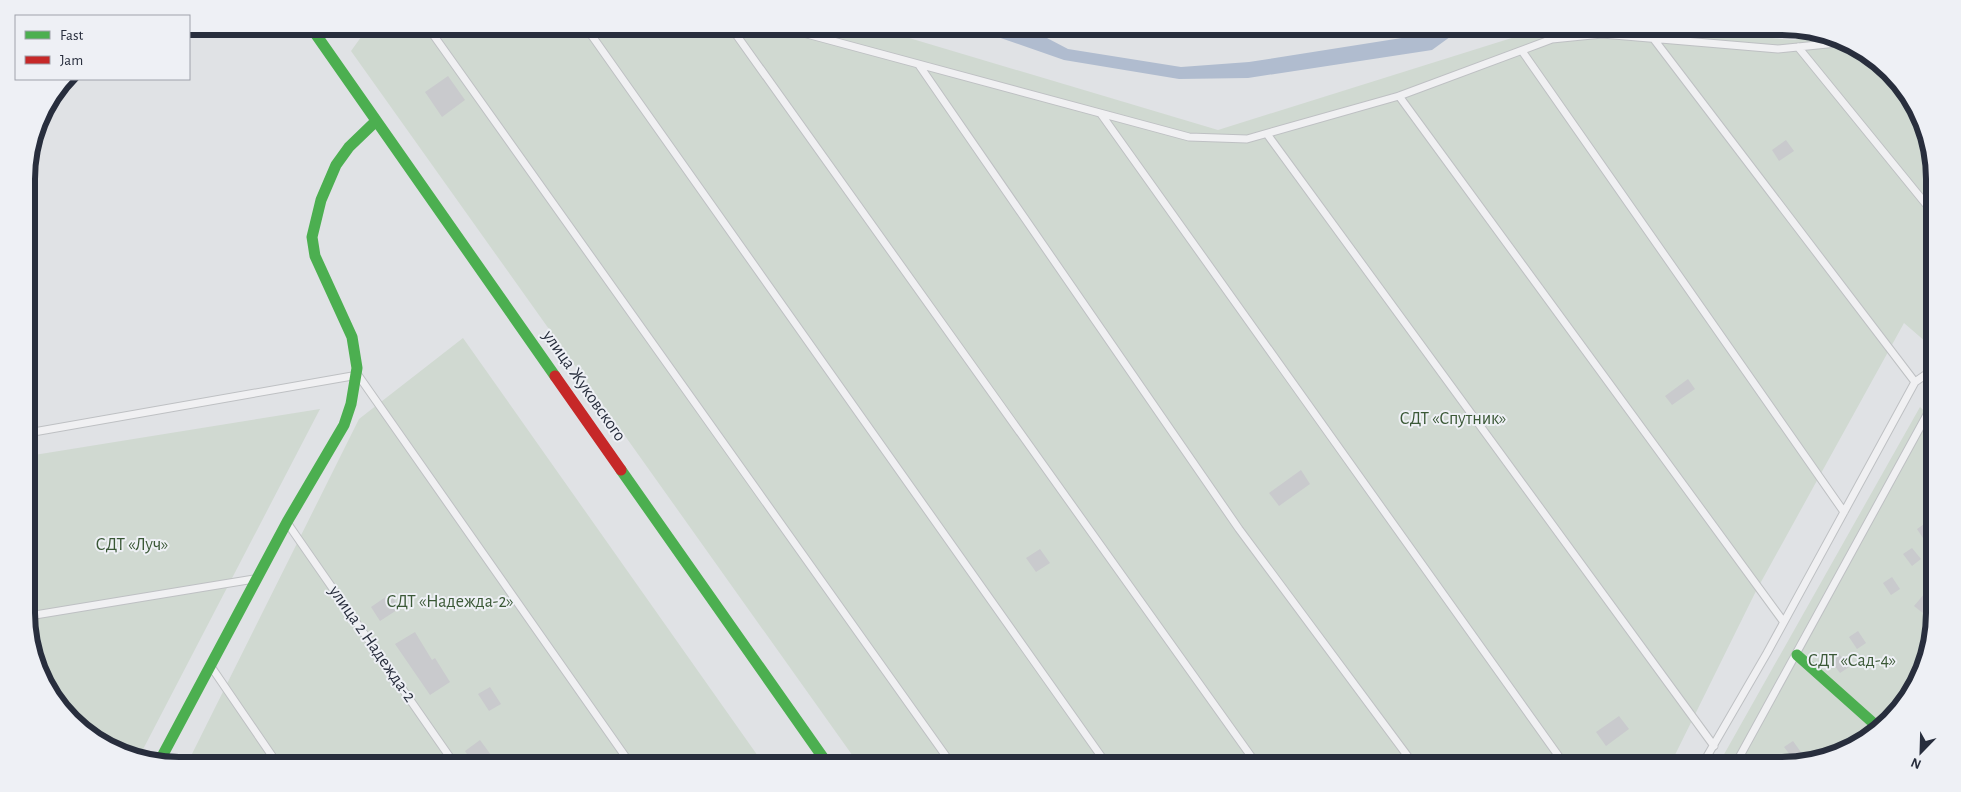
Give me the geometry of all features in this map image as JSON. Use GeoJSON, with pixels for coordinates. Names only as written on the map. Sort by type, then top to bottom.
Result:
{"type":"FeatureCollection","features":[{"type":"Feature","properties":{"kind":"main road","name":"улица Жуковского"},"geometry":{"type":"LineString","coordinates":[[316,35],[824,757]]}},
{"type":"Feature","properties":{"kind":"main road"},"geometry":{"type":"LineString","coordinates":[[162,756],[287,522],[344,425],[351,408],[358,375],[356,346],[351,328],[314,253],[312,231],[315,218],[340,158],[376,121]]}},
{"type":"Feature","properties":{"kind":"main road"},"geometry":{"type":"LineString","coordinates":[[1798,655],[1874,724]]}},
{"type":"Feature","properties":{"kind":"lane"},"geometry":{"type":"LineString","coordinates":[[433,35],[947,757]]}},
{"type":"Feature","properties":{"kind":"lane"},"geometry":{"type":"LineString","coordinates":[[591,35],[1102,757]]}},
{"type":"Feature","properties":{"kind":"lane"},"geometry":{"type":"LineString","coordinates":[[736,35],[1252,757]]}},
{"type":"Feature","properties":{"kind":"lane"},"geometry":{"type":"LineString","coordinates":[[811,35],[1189,137],[1247,139],[1400,96],[1552,39],[1586,35]]}},
{"type":"Feature","properties":{"kind":"lane"},"geometry":{"type":"LineString","coordinates":[[1609,35],[1778,49],[1830,44]]}},
{"type":"Feature","properties":{"kind":"lane"},"geometry":{"type":"LineString","coordinates":[[1653,38],[1915,382]]}},
{"type":"Feature","properties":{"kind":"lane"},"geometry":{"type":"LineString","coordinates":[[1798,47],[1926,204]]}},
{"type":"Feature","properties":{"kind":"lane"},"geometry":{"type":"LineString","coordinates":[[1522,51],[1844,512]]}},
{"type":"Feature","properties":{"kind":"lane"},"geometry":{"type":"LineString","coordinates":[[919,65],[1239,529],[1408,757]]}},
{"type":"Feature","properties":{"kind":"lane"},"geometry":{"type":"LineString","coordinates":[[1400,96],[1783,621]]}},
{"type":"Feature","properties":{"kind":"lane"},"geometry":{"type":"LineString","coordinates":[[1101,114],[1560,757]]}},
{"type":"Feature","properties":{"kind":"lane"},"geometry":{"type":"LineString","coordinates":[[1267,134],[1714,746]]}},
{"type":"Feature","properties":{"kind":"lane"},"geometry":{"type":"LineString","coordinates":[[1707,757],[1915,382],[1926,374]]}},
{"type":"Feature","properties":{"kind":"lane"},"geometry":{"type":"LineString","coordinates":[[35,432],[358,375],[626,757]]}},
{"type":"Feature","properties":{"kind":"lane"},"geometry":{"type":"LineString","coordinates":[[1741,757],[1926,417]]}},
{"type":"Feature","properties":{"kind":"lane","name":"улица 2 Надежда-2"},"geometry":{"type":"LineString","coordinates":[[287,522],[450,757]]}},
{"type":"Feature","properties":{"kind":"lane"},"geometry":{"type":"LineString","coordinates":[[35,615],[257,578]]}},
{"type":"Feature","properties":{"kind":"lane"},"geometry":{"type":"LineString","coordinates":[[210,666],[273,757]]}},
{"type":"Feature","properties":{"kind":"green space","name":"СДТ «Спутник»"},"geometry":{"type":"Polygon","coordinates":[[[363,35],[899,35],[1218,130],[1521,35],[1736,35],[1794,40],[1805,37],[1828,43],[1862,59],[1884,77],[1896,91],[1907,107],[1915,124],[1925,161],[1926,179],[1926,342],[1904,323],[1756,591],[1674,757],[854,757],[351,51],[363,35]]]}},
{"type":"Feature","properties":{"kind":"green space","name":"СДТ «Надежда-2»"},"geometry":{"type":"Polygon","coordinates":[[[463,338],[759,757],[190,757],[359,419],[463,338]]]}},
{"type":"Feature","properties":{"kind":"green space","name":"СДТ «Сад-4»"},"geometry":{"type":"Polygon","coordinates":[[[1920,407],[1926,413],[1926,622],[1918,659],[1907,685],[1884,715],[1870,727],[1845,742],[1828,749],[1791,757],[1723,757],[1920,407]]]}},
{"type":"Feature","properties":{"kind":"green space","name":"СДТ «Луч»"},"geometry":{"type":"Polygon","coordinates":[[[320,409],[142,751],[116,742],[99,733],[84,721],[59,693],[43,659],[36,631],[35,613],[35,455],[320,409]]]}},
{"type":"Feature","properties":{"kind":"water"},"geometry":{"type":"Polygon","coordinates":[[[992,35],[1041,35],[1068,49],[1181,67],[1249,62],[1421,35],[1453,35],[1432,50],[1248,78],[1179,79],[1064,60],[992,35]]]}},
{"type":"Feature","properties":{"kind":"building"},"geometry":{"type":"Polygon","coordinates":[[[448,76],[465,100],[442,117],[425,92],[448,76]]]}},
{"type":"Feature","properties":{"kind":"building"},"geometry":{"type":"Polygon","coordinates":[[[1786,140],[1794,151],[1779,161],[1772,150],[1786,140]]]}},
{"type":"Feature","properties":{"kind":"building"},"geometry":{"type":"Polygon","coordinates":[[[1688,379],[1695,389],[1672,405],[1665,396],[1688,379]]]}},
{"type":"Feature","properties":{"kind":"building"},"geometry":{"type":"Polygon","coordinates":[[[1301,470],[1310,484],[1279,506],[1269,493],[1301,470]]]}},
{"type":"Feature","properties":{"kind":"building"},"geometry":{"type":"Polygon","coordinates":[[[1926,523],[1926,540],[1925,541],[1917,529],[1926,523]]]}},
{"type":"Feature","properties":{"kind":"building"},"geometry":{"type":"Polygon","coordinates":[[[1912,548],[1921,559],[1912,566],[1903,554],[1912,548]]]}},
{"type":"Feature","properties":{"kind":"building"},"geometry":{"type":"Polygon","coordinates":[[[1040,549],[1050,563],[1036,572],[1026,558],[1040,549]]]}},
{"type":"Feature","properties":{"kind":"building"},"geometry":{"type":"Polygon","coordinates":[[[1892,577],[1900,589],[1891,595],[1883,583],[1892,577]]]}},
{"type":"Feature","properties":{"kind":"building"},"geometry":{"type":"Polygon","coordinates":[[[1926,592],[1926,611],[1924,614],[1914,606],[1926,592]]]}},
{"type":"Feature","properties":{"kind":"building"},"geometry":{"type":"Polygon","coordinates":[[[390,594],[400,608],[380,621],[371,607],[390,594]]]}},
{"type":"Feature","properties":{"kind":"building"},"geometry":{"type":"Polygon","coordinates":[[[1858,631],[1866,643],[1857,649],[1849,637],[1858,631]]]}},
{"type":"Feature","properties":{"kind":"building"},"geometry":{"type":"Polygon","coordinates":[[[415,632],[432,660],[435,658],[450,682],[430,695],[395,644],[415,632]]]}},
{"type":"Feature","properties":{"kind":"building"},"geometry":{"type":"Polygon","coordinates":[[[1840,655],[1849,667],[1840,673],[1831,661],[1840,655]]]}},
{"type":"Feature","properties":{"kind":"building"},"geometry":{"type":"Polygon","coordinates":[[[490,687],[501,704],[489,711],[478,694],[490,687]]]}},
{"type":"Feature","properties":{"kind":"building"},"geometry":{"type":"Polygon","coordinates":[[[1619,716],[1629,729],[1606,746],[1596,732],[1619,716]]]}},
{"type":"Feature","properties":{"kind":"building"},"geometry":{"type":"Polygon","coordinates":[[[480,740],[493,757],[469,757],[465,751],[480,740]]]}},
{"type":"Feature","properties":{"kind":"building"},"geometry":{"type":"Polygon","coordinates":[[[1793,741],[1803,755],[1792,757],[1784,747],[1793,741]]]}},
{"type":"Feature","properties":{"kind":"traffic: fast"},"geometry":{"type":"LineString","coordinates":[[316,35],[555,376]]}},
{"type":"Feature","properties":{"kind":"traffic: fast"},"geometry":{"type":"LineString","coordinates":[[162,756],[287,522],[344,425],[351,404],[357,368],[352,337],[315,256],[312,237],[321,200],[336,165],[349,147],[376,121]]}},
{"type":"Feature","properties":{"kind":"traffic: fast"},"geometry":{"type":"LineString","coordinates":[[621,470],[823,757]]}},
{"type":"Feature","properties":{"kind":"traffic: fast"},"geometry":{"type":"LineString","coordinates":[[1797,655],[1874,724]]}},
{"type":"Feature","properties":{"kind":"traffic: jam"},"geometry":{"type":"LineString","coordinates":[[555,376],[621,470]]}}]}
